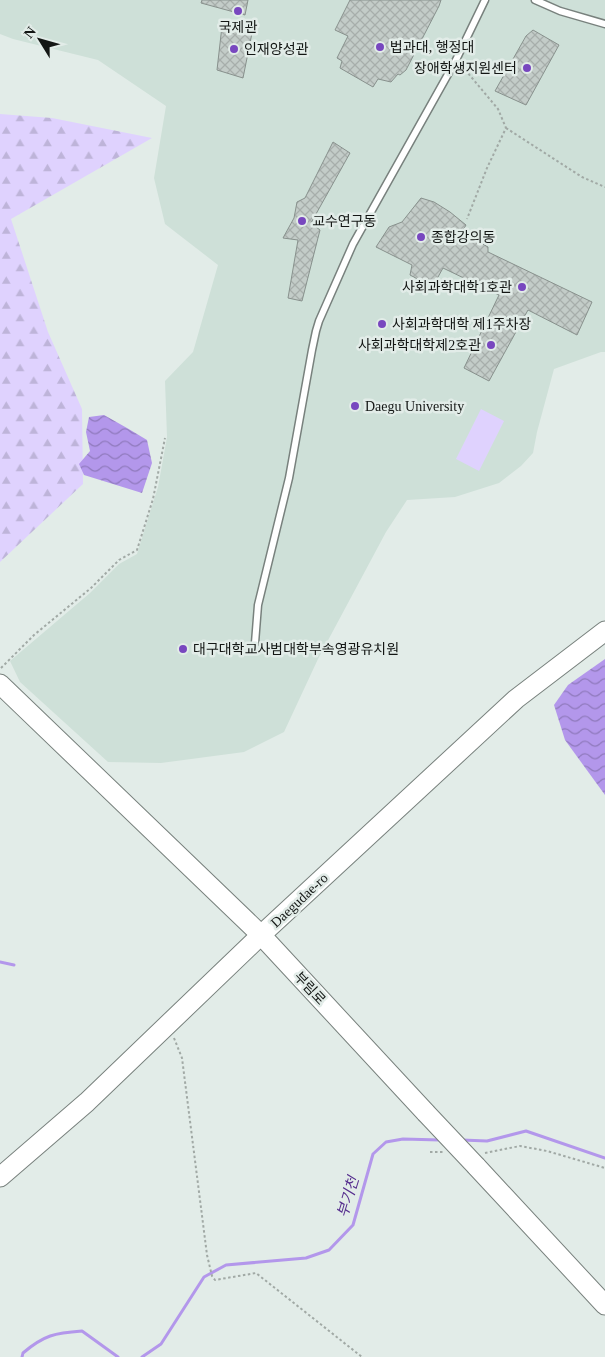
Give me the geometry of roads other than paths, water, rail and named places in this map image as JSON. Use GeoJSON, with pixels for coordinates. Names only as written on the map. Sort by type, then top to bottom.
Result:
{"type":"FeatureCollection","features":[{"type":"Feature","properties":{"kind":"street","name":"Daegudae-ro"},"geometry":{"type":"LineString","coordinates":[[0,1177],[88,1102],[261,935],[516,698],[605,631]]}},
{"type":"Feature","properties":{"kind":"street","name":"부림로"},"geometry":{"type":"LineString","coordinates":[[0,684],[261,935],[426,1113],[480,1160],[605,1305]]}},
{"type":"Feature","properties":{"kind":"lane"},"geometry":{"type":"LineString","coordinates":[[255,643],[258,605],[288,478],[319,321],[353,244],[456,60],[485,0]]}},
{"type":"Feature","properties":{"kind":"lane"},"geometry":{"type":"LineString","coordinates":[[535,0],[560,12],[605,24]]}},
{"type":"Feature","properties":{"kind":"water"},"geometry":{"type":"Polygon","coordinates":[[[104,415],[147,440],[152,463],[142,493],[84,475],[79,464],[90,451],[86,432],[89,417],[104,415]]]}},
{"type":"Feature","properties":{"kind":"water"},"geometry":{"type":"Polygon","coordinates":[[[605,659],[605,795],[565,740],[554,705],[568,685],[605,659]]]}},
{"type":"Feature","properties":{"kind":"waterway"},"geometry":{"type":"LineString","coordinates":[[0,962],[14,965]]}},
{"type":"Feature","properties":{"kind":"waterway","name":"부기천"},"geometry":{"type":"LineString","coordinates":[[462,1140],[487,1141],[526,1131],[605,1158]]}},
{"type":"Feature","properties":{"kind":"waterway","name":"부기천"},"geometry":{"type":"LineString","coordinates":[[142,1357],[161,1344],[204,1277],[226,1265],[306,1258],[329,1250],[353,1225],[373,1154],[386,1142],[403,1139],[440,1140]]}},
{"type":"Feature","properties":{"kind":"waterway","name":"부기천"},"geometry":{"type":"LineString","coordinates":[[22,1357],[23,1353],[37,1342],[50,1336],[82,1331],[118,1357]]}},
{"type":"Feature","properties":{"kind":"place","name":"국제관"},"geometry":{"type":"Point","coordinates":[238,11]}},
{"type":"Feature","properties":{"kind":"place","name":"법과대, 행정대"},"geometry":{"type":"Point","coordinates":[380,47]}},
{"type":"Feature","properties":{"kind":"place","name":"인재양성관"},"geometry":{"type":"Point","coordinates":[234,49]}},
{"type":"Feature","properties":{"kind":"place","name":"장애학생지원센터"},"geometry":{"type":"Point","coordinates":[527,68]}},
{"type":"Feature","properties":{"kind":"place","name":"교수연구동"},"geometry":{"type":"Point","coordinates":[302,221]}},
{"type":"Feature","properties":{"kind":"place","name":"종합강의동"},"geometry":{"type":"Point","coordinates":[421,237]}},
{"type":"Feature","properties":{"kind":"place","name":"사회과학대학1호관"},"geometry":{"type":"Point","coordinates":[522,287]}},
{"type":"Feature","properties":{"kind":"place","name":"사회과학대학 제1주차장"},"geometry":{"type":"Point","coordinates":[382,324]}},
{"type":"Feature","properties":{"kind":"place","name":"사회과학대학제2호관"},"geometry":{"type":"Point","coordinates":[491,345]}},
{"type":"Feature","properties":{"kind":"place","name":"Daegu University"},"geometry":{"type":"Point","coordinates":[355,406]}},
{"type":"Feature","properties":{"kind":"place","name":"대구대학교사범대학부속영광유치원"},"geometry":{"type":"Point","coordinates":[183,649]}}]}
